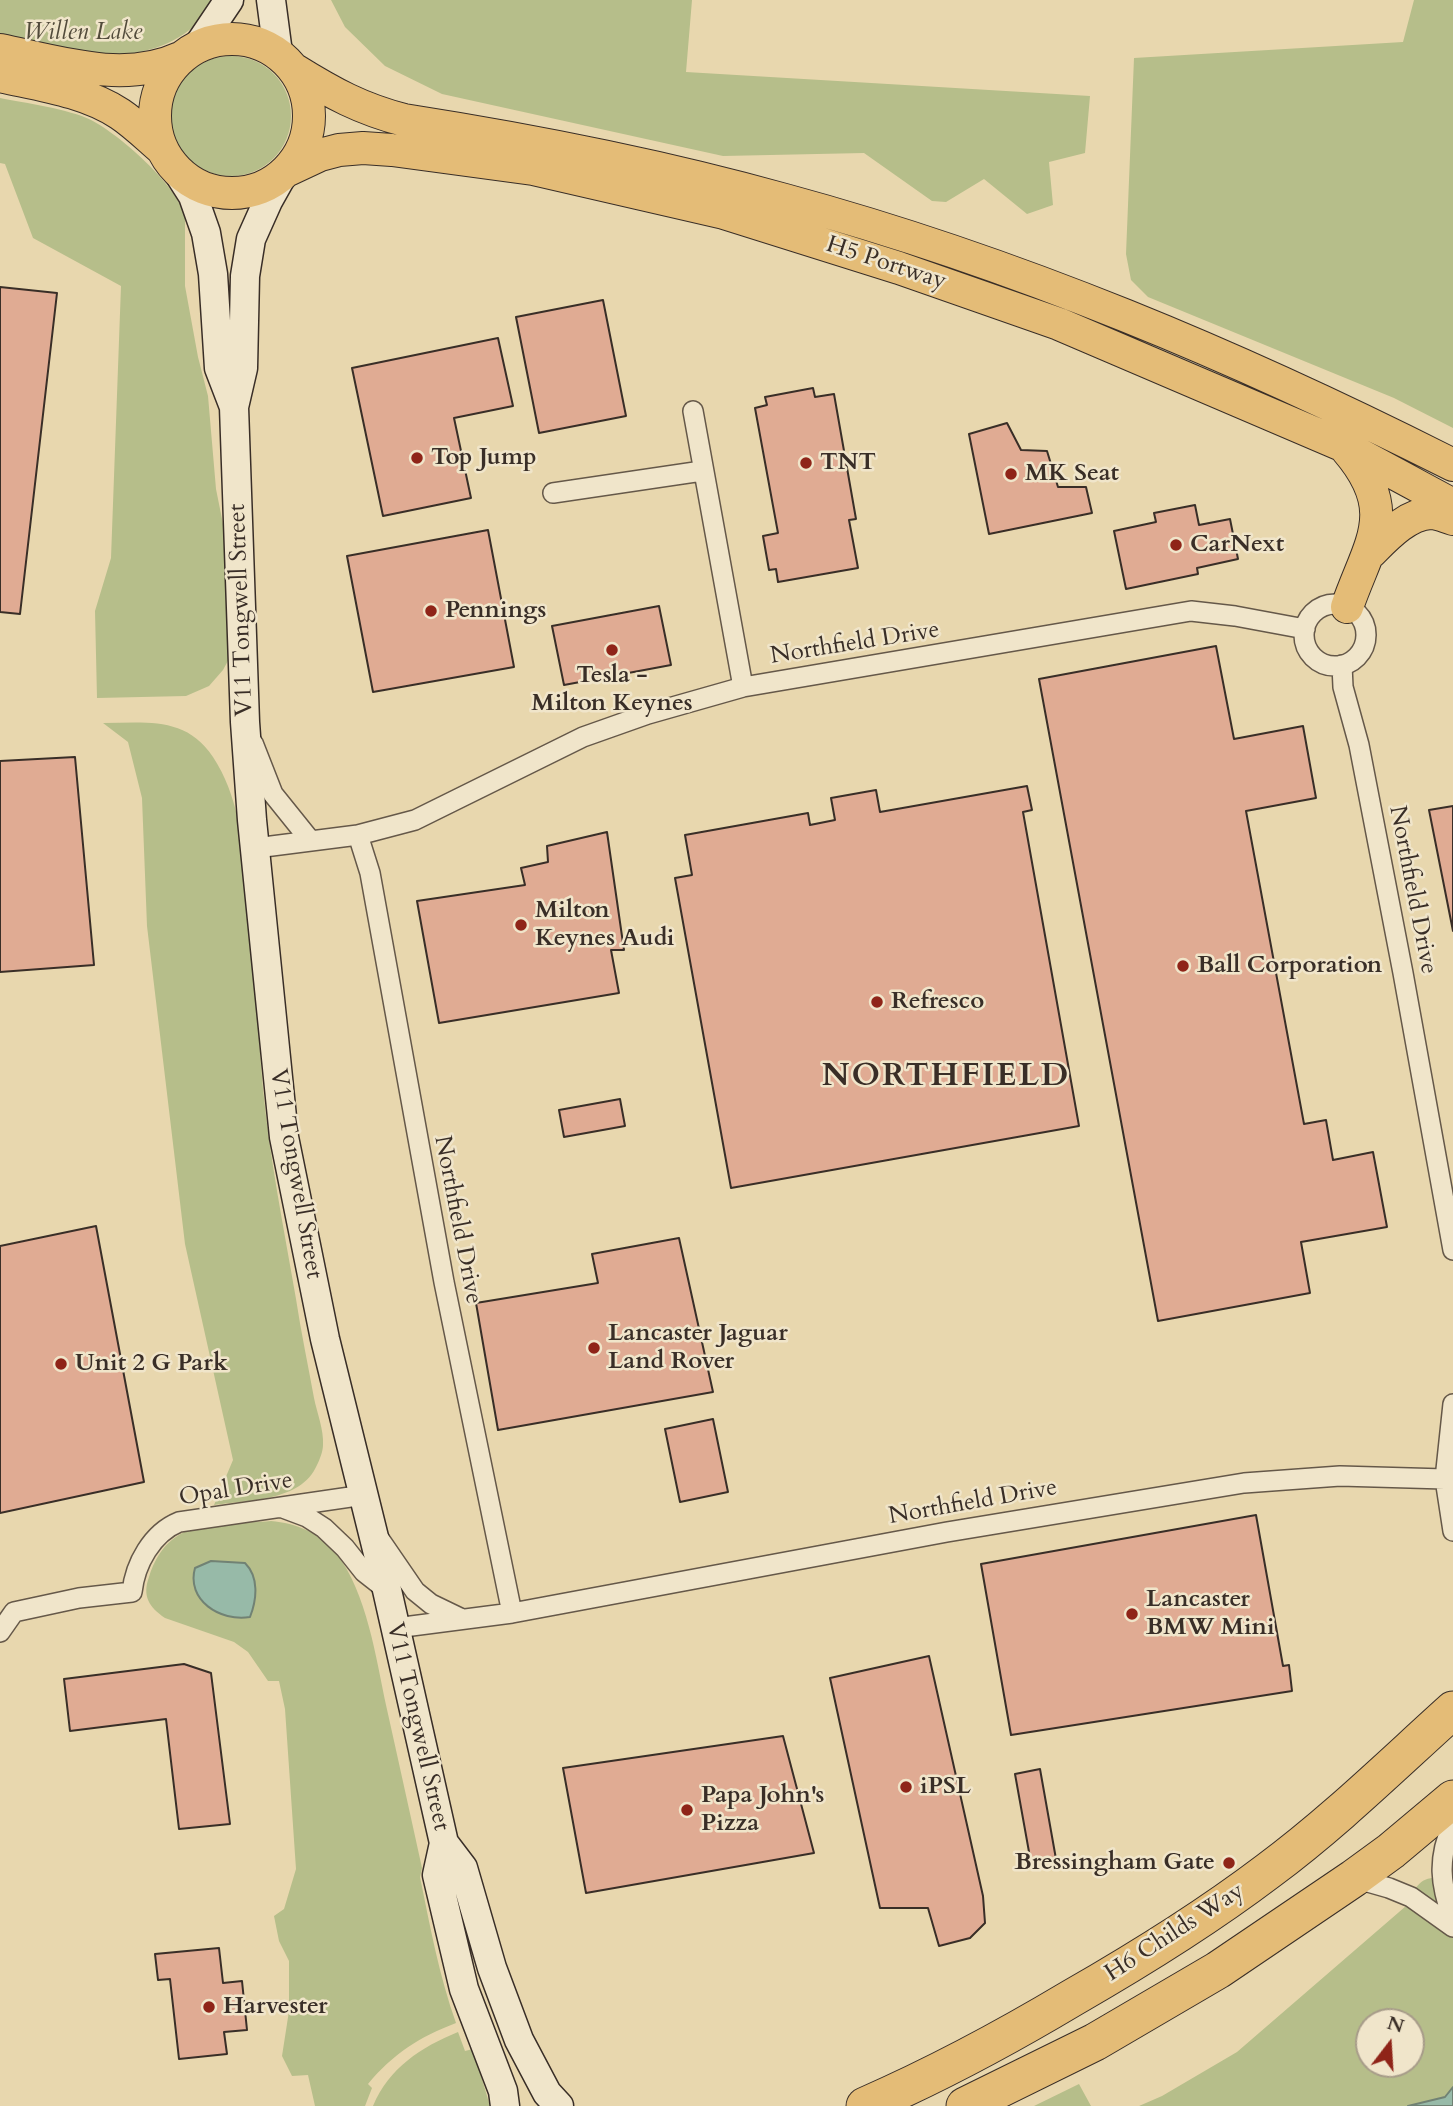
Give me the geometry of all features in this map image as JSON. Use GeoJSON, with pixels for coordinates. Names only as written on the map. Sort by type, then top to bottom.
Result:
{"type":"FeatureCollection","features":[{"type":"Feature","properties":{"kind":"highway","name":"H6 Childs Way"},"geometry":{"type":"LineString","coordinates":[[864,2106],[1014,2032],[1207,1916],[1311,1836],[1453,1710]]}},
{"type":"Feature","properties":{"kind":"highway","name":"H6 Childs Way"},"geometry":{"type":"LineString","coordinates":[[965,2106],[1116,2030],[1218,1970],[1354,1878],[1453,1799]]}},
{"type":"Feature","properties":{"kind":"main road"},"geometry":{"type":"LineString","coordinates":[[0,50],[35,71],[82,81],[192,183],[210,190],[228,194],[248,192],[266,186],[285,173],[303,147],[310,121],[307,94],[286,61],[260,43],[239,39],[218,39],[161,67],[118,70],[82,81]]}},
{"type":"Feature","properties":{"kind":"main road"},"geometry":{"type":"LineString","coordinates":[[169,160],[155,125],[156,100],[164,77],[189,52]]}},
{"type":"Feature","properties":{"kind":"main road","name":"H5 Portway"},"geometry":{"type":"LineString","coordinates":[[286,61],[329,92],[376,113],[578,150],[673,172],[786,200],[939,247],[1083,299],[1221,356],[1324,402],[1453,465]]}},
{"type":"Feature","properties":{"kind":"main road"},"geometry":{"type":"LineString","coordinates":[[0,76],[35,71]]}},
{"type":"Feature","properties":{"kind":"main road","name":"H5 Portway"},"geometry":{"type":"LineString","coordinates":[[285,173],[320,155],[339,150],[392,150],[533,169],[724,214],[899,268],[1059,324],[1342,445],[1453,505]]}},
{"type":"Feature","properties":{"kind":"main road"},"geometry":{"type":"LineString","coordinates":[[1342,445],[1361,467],[1377,509],[1370,553],[1347,607]]}},
{"type":"Feature","properties":{"kind":"main road"},"geometry":{"type":"LineString","coordinates":[[1370,553],[1392,532],[1411,519],[1431,513],[1453,519]]}},
{"type":"Feature","properties":{"kind":"street"},"geometry":{"type":"LineString","coordinates":[[189,52],[229,0]]}},
{"type":"Feature","properties":{"kind":"street"},"geometry":{"type":"LineString","coordinates":[[271,0],[286,61]]}},
{"type":"Feature","properties":{"kind":"street","name":"V11 Tongwell Street"},"geometry":{"type":"LineString","coordinates":[[169,160],[197,205],[206,233],[213,274],[219,368],[233,407]]}},
{"type":"Feature","properties":{"kind":"street","name":"V11 Tongwell Street"},"geometry":{"type":"LineString","coordinates":[[285,173],[268,201],[251,239],[245,276],[243,368],[233,407],[245,722],[284,1137],[345,1428],[396,1628],[443,1843],[437,1875],[464,1989],[503,2091],[505,2106]]}},
{"type":"Feature","properties":{"kind":"street","name":"Northfield Drive"},"geometry":{"type":"LineString","coordinates":[[693,411],[743,687]]}},
{"type":"Feature","properties":{"kind":"street"},"geometry":{"type":"LineString","coordinates":[[553,493],[702,471]]}},
{"type":"Feature","properties":{"kind":"street"},"geometry":{"type":"LineString","coordinates":[[1329,605],[1347,607],[1362,620],[1366,639],[1358,656],[1342,665],[1322,663],[1314,657],[1305,639],[1305,629],[1308,621],[1320,608],[1329,605]]}},
{"type":"Feature","properties":{"kind":"street","name":"Northfield Drive"},"geometry":{"type":"LineString","coordinates":[[256,848],[358,835],[415,820],[609,727],[743,687],[1191,611],[1305,629]]}},
{"type":"Feature","properties":{"kind":"street","name":"Northfield Drive"},"geometry":{"type":"LineString","coordinates":[[1342,665],[1343,687],[1361,758],[1406,986],[1453,1250]]}},
{"type":"Feature","properties":{"kind":"street"},"geometry":{"type":"LineString","coordinates":[[245,722],[274,794],[310,840]]}},
{"type":"Feature","properties":{"kind":"street","name":"Northfield Drive"},"geometry":{"type":"LineString","coordinates":[[358,835],[370,873],[444,1282],[512,1613]]}},
{"type":"Feature","properties":{"kind":"street"},"geometry":{"type":"LineString","coordinates":[[1453,1404],[1445,1479],[1453,1531]]}},
{"type":"Feature","properties":{"kind":"street","name":"Northfield Drive"},"geometry":{"type":"LineString","coordinates":[[396,1628],[512,1613],[934,1534],[1244,1483],[1340,1476],[1445,1479]]}},
{"type":"Feature","properties":{"kind":"street","name":"Opal Drive"},"geometry":{"type":"LineString","coordinates":[[0,1632],[14,1612],[79,1598],[132,1591],[139,1566],[154,1541],[168,1526],[193,1518],[364,1495]]}},
{"type":"Feature","properties":{"kind":"street"},"geometry":{"type":"LineString","coordinates":[[277,1507],[307,1517],[324,1528],[364,1572],[387,1590]]}},
{"type":"Feature","properties":{"kind":"street"},"geometry":{"type":"LineString","coordinates":[[371,1527],[415,1591],[431,1604],[460,1618]]}},
{"type":"Feature","properties":{"kind":"street"},"geometry":{"type":"LineString","coordinates":[[1411,1748],[1453,1700]]}},
{"type":"Feature","properties":{"kind":"street"},"geometry":{"type":"LineString","coordinates":[[1453,1824],[1444,1849],[1441,1877],[1443,1893],[1453,1920]]}},
{"type":"Feature","properties":{"kind":"street","name":"V11 Tongwell Street"},"geometry":{"type":"LineString","coordinates":[[443,1843],[463,1868],[492,1968],[519,2040],[548,2093],[559,2106]]}},
{"type":"Feature","properties":{"kind":"street"},"geometry":{"type":"LineString","coordinates":[[1354,1878],[1411,1897],[1453,1927]]}},
{"type":"Feature","properties":{"kind":"green space","name":"Willen Lake"},"geometry":{"type":"Polygon","coordinates":[[[0,0],[216,0],[198,22],[175,39],[152,49],[128,54],[76,56],[0,50],[0,0]]]}},
{"type":"Feature","properties":{"kind":"green space"},"geometry":{"type":"Polygon","coordinates":[[[331,0],[692,0],[686,72],[1090,96],[1085,153],[1049,162],[1053,205],[1027,214],[984,179],[946,202],[932,201],[864,153],[723,156],[442,94],[385,66],[345,27],[331,0]]]}},
{"type":"Feature","properties":{"kind":"green space"},"geometry":{"type":"Polygon","coordinates":[[[1414,0],[1453,0],[1453,428],[1394,398],[1148,297],[1131,280],[1126,254],[1134,58],[1403,42],[1414,0]]]}},
{"type":"Feature","properties":{"kind":"green space"},"geometry":{"type":"Polygon","coordinates":[[[231,56],[254,60],[274,73],[287,93],[291,116],[287,139],[274,159],[254,172],[231,176],[208,172],[188,159],[175,139],[171,116],[175,93],[188,73],[208,60],[231,56]]]}},
{"type":"Feature","properties":{"kind":"green space"},"geometry":{"type":"Polygon","coordinates":[[[0,98],[71,113],[103,127],[159,176],[180,203],[185,216],[185,286],[208,396],[216,489],[229,554],[230,657],[209,686],[186,696],[97,698],[95,611],[111,558],[121,286],[33,238],[5,164],[0,163],[0,98]]]}},
{"type":"Feature","properties":{"kind":"green space"},"geometry":{"type":"Polygon","coordinates":[[[103,723],[150,723],[178,728],[190,734],[213,757],[228,787],[237,818],[250,909],[269,1142],[323,1439],[320,1458],[309,1477],[299,1486],[272,1497],[214,1505],[233,1460],[185,1244],[147,926],[142,798],[128,742],[103,723]]]}},
{"type":"Feature","properties":{"kind":"green space"},"geometry":{"type":"Polygon","coordinates":[[[271,1521],[307,1530],[330,1546],[347,1569],[363,1606],[422,1868],[420,1877],[435,1950],[456,2023],[418,2041],[387,2064],[368,2084],[372,2088],[365,2106],[315,2106],[308,2075],[292,2076],[282,2056],[289,2011],[289,1961],[279,1941],[274,1916],[284,1909],[296,1869],[285,1709],[279,1681],[268,1681],[248,1652],[234,1642],[165,1618],[151,1605],[146,1590],[158,1557],[169,1543],[182,1533],[214,1525],[271,1521]]]}},
{"type":"Feature","properties":{"kind":"green space"},"geometry":{"type":"Polygon","coordinates":[[[1453,1875],[1453,2106],[1139,2106],[1162,2096],[1237,2052],[1406,1906],[1419,1884],[1428,1879],[1453,1875]]]}},
{"type":"Feature","properties":{"kind":"green space"},"geometry":{"type":"Polygon","coordinates":[[[458,2032],[465,2051],[473,2049],[490,2106],[373,2106],[388,2081],[408,2060],[458,2032]]]}},
{"type":"Feature","properties":{"kind":"green space"},"geometry":{"type":"Polygon","coordinates":[[[1079,2084],[1091,2106],[1034,2106],[1079,2084]]]}},
{"type":"Feature","properties":{"kind":"shaded area"},"geometry":{"type":"Polygon","coordinates":[[[211,1561],[245,1563],[250,1569],[255,1588],[250,1617],[227,1616],[217,1612],[201,1599],[196,1590],[195,1568],[211,1561]]]}},
{"type":"Feature","properties":{"kind":"shaded area"},"geometry":{"type":"Polygon","coordinates":[[[1453,2087],[1453,2106],[1408,2106],[1445,2097],[1453,2087]]]}},
{"type":"Feature","properties":{"kind":"building"},"geometry":{"type":"Polygon","coordinates":[[[0,287],[57,293],[20,614],[0,612],[0,287]]]}},
{"type":"Feature","properties":{"kind":"building"},"geometry":{"type":"Polygon","coordinates":[[[603,300],[626,416],[539,433],[516,317],[603,300]]]}},
{"type":"Feature","properties":{"kind":"building","name":"Top Jump"},"geometry":{"type":"Polygon","coordinates":[[[498,338],[513,406],[454,418],[471,498],[383,516],[352,368],[498,338]]]}},
{"type":"Feature","properties":{"kind":"building","name":"TNT"},"geometry":{"type":"Polygon","coordinates":[[[813,388],[815,397],[834,394],[856,519],[849,520],[858,568],[778,582],[776,569],[769,570],[763,536],[778,533],[755,408],[767,405],[765,397],[813,388]]]}},
{"type":"Feature","properties":{"kind":"building"},"geometry":{"type":"Polygon","coordinates":[[[1007,423],[1021,450],[1047,451],[1058,487],[1086,487],[1092,513],[989,534],[969,434],[1007,423]]]}},
{"type":"Feature","properties":{"kind":"building","name":"CarNext"},"geometry":{"type":"Polygon","coordinates":[[[1195,505],[1199,525],[1230,519],[1238,559],[1197,568],[1198,574],[1126,589],[1114,531],[1156,522],[1154,513],[1195,505]]]}},
{"type":"Feature","properties":{"kind":"building","name":"Pennings"},"geometry":{"type":"Polygon","coordinates":[[[488,530],[514,667],[373,692],[347,556],[488,530]]]}},
{"type":"Feature","properties":{"kind":"building","name":"Tesla - Milton Keynes"},"geometry":{"type":"Polygon","coordinates":[[[659,606],[671,665],[564,685],[552,626],[659,606]]]}},
{"type":"Feature","properties":{"kind":"building","name":"Ball Corporation"},"geometry":{"type":"Polygon","coordinates":[[[1216,646],[1234,739],[1303,726],[1316,798],[1246,811],[1304,1124],[1326,1120],[1333,1160],[1373,1152],[1387,1227],[1301,1242],[1310,1293],[1158,1321],[1039,679],[1216,646]]]}},
{"type":"Feature","properties":{"kind":"building"},"geometry":{"type":"Polygon","coordinates":[[[75,757],[94,965],[0,972],[0,761],[75,757]]]}},
{"type":"Feature","properties":{"kind":"building","name":"Refresco"},"geometry":{"type":"Polygon","coordinates":[[[1027,786],[1032,810],[1023,812],[1079,1126],[731,1188],[675,878],[692,875],[685,835],[808,813],[810,825],[835,820],[831,798],[876,790],[880,812],[1027,786]]]}},
{"type":"Feature","properties":{"kind":"building"},"geometry":{"type":"Polygon","coordinates":[[[1453,806],[1453,931],[1429,810],[1453,806]]]}},
{"type":"Feature","properties":{"kind":"building","name":"Milton Keynes Audi"},"geometry":{"type":"Polygon","coordinates":[[[607,832],[624,950],[611,950],[619,993],[439,1023],[417,901],[525,885],[521,868],[548,862],[547,846],[607,832]]]}},
{"type":"Feature","properties":{"kind":"building"},"geometry":{"type":"Polygon","coordinates":[[[620,1099],[625,1126],[564,1137],[559,1110],[620,1099]]]}},
{"type":"Feature","properties":{"kind":"building","name":"Unit 2 G Park"},"geometry":{"type":"Polygon","coordinates":[[[96,1226],[144,1482],[0,1513],[0,1246],[96,1226]]]}},
{"type":"Feature","properties":{"kind":"building","name":"Lancaster Jaguar Land Rover"},"geometry":{"type":"Polygon","coordinates":[[[679,1238],[713,1392],[498,1430],[476,1303],[598,1283],[592,1254],[679,1238]]]}},
{"type":"Feature","properties":{"kind":"building"},"geometry":{"type":"Polygon","coordinates":[[[713,1419],[728,1492],[680,1502],[665,1429],[713,1419]]]}},
{"type":"Feature","properties":{"kind":"building","name":"Lancaster BMW Mini"},"geometry":{"type":"Polygon","coordinates":[[[1256,1515],[1283,1666],[1289,1665],[1292,1691],[1011,1735],[981,1564],[1256,1515]]]}},
{"type":"Feature","properties":{"kind":"building","name":"iPSL"},"geometry":{"type":"Polygon","coordinates":[[[929,1656],[983,1896],[985,1923],[970,1938],[939,1946],[928,1908],[880,1908],[830,1678],[929,1656]]]}},
{"type":"Feature","properties":{"kind":"building"},"geometry":{"type":"Polygon","coordinates":[[[184,1664],[211,1673],[230,1824],[179,1829],[166,1719],[70,1731],[64,1679],[184,1664]]]}},
{"type":"Feature","properties":{"kind":"building","name":"Papa John's Pizza"},"geometry":{"type":"Polygon","coordinates":[[[783,1736],[814,1853],[586,1893],[563,1768],[783,1736]]]}},
{"type":"Feature","properties":{"kind":"building"},"geometry":{"type":"Polygon","coordinates":[[[1040,1769],[1056,1859],[1031,1863],[1015,1774],[1040,1769]]]}},
{"type":"Feature","properties":{"kind":"building","name":"Harvester"},"geometry":{"type":"Polygon","coordinates":[[[219,1948],[223,1983],[242,1981],[247,2030],[224,2032],[227,2054],[179,2059],[170,1979],[158,1980],[155,1954],[219,1948]]]}},
{"type":"Feature","properties":{"kind":"place","name":"Top Jump"},"geometry":{"type":"Point","coordinates":[417,458]}},
{"type":"Feature","properties":{"kind":"place","name":"TNT"},"geometry":{"type":"Point","coordinates":[806,463]}},
{"type":"Feature","properties":{"kind":"place","name":"MK Seat"},"geometry":{"type":"Point","coordinates":[1011,474]}},
{"type":"Feature","properties":{"kind":"place","name":"CarNext"},"geometry":{"type":"Point","coordinates":[1176,545]}},
{"type":"Feature","properties":{"kind":"place","name":"Pennings"},"geometry":{"type":"Point","coordinates":[431,611]}},
{"type":"Feature","properties":{"kind":"place","name":"Tesla - Milton Keynes"},"geometry":{"type":"Point","coordinates":[612,650]}},
{"type":"Feature","properties":{"kind":"place","name":"Milton Keynes Audi"},"geometry":{"type":"Point","coordinates":[521,925]}},
{"type":"Feature","properties":{"kind":"place","name":"Ball Corporation"},"geometry":{"type":"Point","coordinates":[1183,966]}},
{"type":"Feature","properties":{"kind":"place","name":"Refresco"},"geometry":{"type":"Point","coordinates":[877,1002]}},
{"type":"Feature","properties":{"kind":"place","name":"Lancaster Jaguar Land Rover"},"geometry":{"type":"Point","coordinates":[594,1348]}},
{"type":"Feature","properties":{"kind":"place","name":"Unit 2 G Park"},"geometry":{"type":"Point","coordinates":[61,1364]}},
{"type":"Feature","properties":{"kind":"place","name":"Lancaster BMW Mini"},"geometry":{"type":"Point","coordinates":[1132,1614]}},
{"type":"Feature","properties":{"kind":"place","name":"iPSL"},"geometry":{"type":"Point","coordinates":[906,1787]}},
{"type":"Feature","properties":{"kind":"place","name":"Papa John's Pizza"},"geometry":{"type":"Point","coordinates":[687,1810]}},
{"type":"Feature","properties":{"kind":"place","name":"Bressingham Gate"},"geometry":{"type":"Point","coordinates":[1229,1863]}},
{"type":"Feature","properties":{"kind":"place","name":"Harvester"},"geometry":{"type":"Point","coordinates":[209,2007]}},
{"type":"Feature","properties":{"kind":"district","name":"NORTHFIELD"},"geometry":{"type":"Point","coordinates":[946,1078]}}]}
